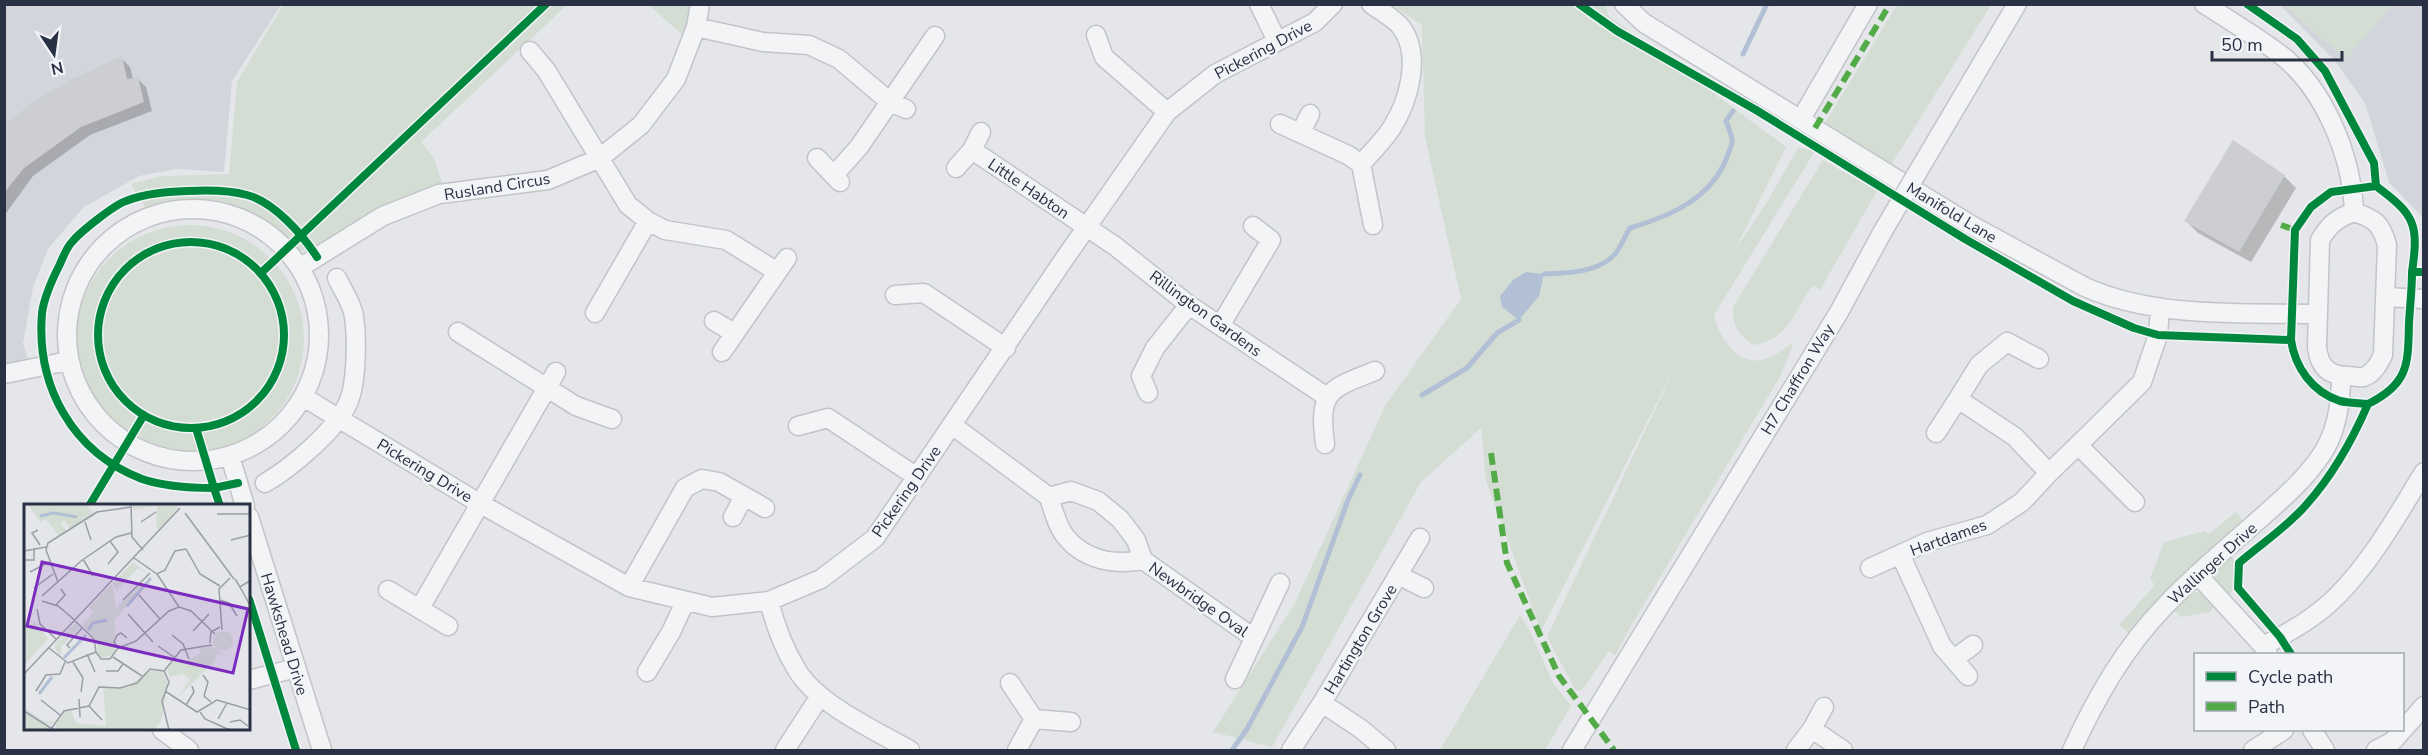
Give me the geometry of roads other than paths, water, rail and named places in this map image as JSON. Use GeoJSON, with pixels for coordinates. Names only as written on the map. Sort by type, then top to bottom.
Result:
{"type":"FeatureCollection","features":[{"type":"Feature","properties":{"kind":"street","name":"Rusland Circus"},"geometry":{"type":"LineString","coordinates":[[301,267],[383,216],[439,194],[548,180],[600,158],[641,125],[676,79],[696,27],[700,4]]}},
{"type":"Feature","properties":{"kind":"street"},"geometry":{"type":"LineString","coordinates":[[1259,4],[1277,42]]}},
{"type":"Feature","properties":{"kind":"street","name":"Pickering Drive"},"geometry":{"type":"LineString","coordinates":[[305,398],[479,503],[629,587],[685,602],[712,606],[769,601],[821,579],[875,538],[1167,112],[1215,74],[1315,22],[1333,4]]}},
{"type":"Feature","properties":{"kind":"street"},"geometry":{"type":"LineString","coordinates":[[1361,164],[1392,128],[1405,98],[1412,70],[1410,43],[1400,26],[1371,4]]}},
{"type":"Feature","properties":{"kind":"street","name":"Manifold Lane"},"geometry":{"type":"LineString","coordinates":[[1624,4],[1644,23],[1971,225],[2085,287],[2124,301],[2160,309],[2317,314]]}},
{"type":"Feature","properties":{"kind":"street"},"geometry":{"type":"LineString","coordinates":[[1801,119],[1868,4]]}},
{"type":"Feature","properties":{"kind":"street","name":"H7 Chaffron Way"},"geometry":{"type":"LineString","coordinates":[[1573,748],[1839,312],[1883,231],[2017,4]]}},
{"type":"Feature","properties":{"kind":"street"},"geometry":{"type":"LineString","coordinates":[[2204,4],[2279,53],[2304,78],[2332,121],[2347,158],[2353,188],[2354,212]]}},
{"type":"Feature","properties":{"kind":"street"},"geometry":{"type":"LineString","coordinates":[[696,27],[763,42],[809,45],[839,59],[898,105]]}},
{"type":"Feature","properties":{"kind":"street"},"geometry":{"type":"LineString","coordinates":[[1096,35],[1104,57],[1167,112]]}},
{"type":"Feature","properties":{"kind":"street"},"geometry":{"type":"LineString","coordinates":[[817,158],[838,179],[859,147],[898,105],[935,36]]}},
{"type":"Feature","properties":{"kind":"street"},"geometry":{"type":"LineString","coordinates":[[530,51],[552,65],[600,158],[628,205],[648,221],[665,230],[726,240],[782,264],[722,352]]}},
{"type":"Feature","properties":{"kind":"street"},"geometry":{"type":"LineString","coordinates":[[1301,132],[1310,114]]}},
{"type":"Feature","properties":{"kind":"street"},"geometry":{"type":"LineString","coordinates":[[1280,124],[1348,155],[1361,164],[1377,217]]}},
{"type":"Feature","properties":{"kind":"street","name":"Little Habton"},"geometry":{"type":"LineString","coordinates":[[956,168],[972,150],[981,132]]}},
{"type":"Feature","properties":{"kind":"street","name":"Little Habton"},"geometry":{"type":"LineString","coordinates":[[972,150],[1087,227]]}},
{"type":"Feature","properties":{"kind":"street"},"geometry":{"type":"LineString","coordinates":[[214,210],[252,223],[287,248],[301,267],[315,298],[321,336],[316,371],[305,398],[283,426],[254,447],[231,456],[204,460],[180,461],[151,454],[127,443],[108,429],[76,388],[68,361],[65,339],[75,287],[92,259],[116,235],[140,221],[174,211],[214,210]]}},
{"type":"Feature","properties":{"kind":"street"},"geometry":{"type":"LineString","coordinates":[[2354,212],[2372,218],[2383,229],[2387,245],[2383,354],[2377,367],[2364,377],[2329,373],[2319,361],[2317,314],[2320,240],[2328,226],[2340,217],[2354,212]]}},
{"type":"Feature","properties":{"kind":"street"},"geometry":{"type":"LineString","coordinates":[[595,313],[618,291],[648,221]]}},
{"type":"Feature","properties":{"kind":"street"},"geometry":{"type":"LineString","coordinates":[[1220,326],[1271,240],[1253,226]]}},
{"type":"Feature","properties":{"kind":"street","name":"Rillington Gardens"},"geometry":{"type":"LineString","coordinates":[[1087,227],[1115,246],[1189,305],[1327,397]]}},
{"type":"Feature","properties":{"kind":"street"},"geometry":{"type":"LineString","coordinates":[[265,483],[288,470],[331,429],[348,404],[352,389],[356,347],[354,314],[337,278]]}},
{"type":"Feature","properties":{"kind":"street"},"geometry":{"type":"LineString","coordinates":[[895,295],[924,293],[1006,348]]}},
{"type":"Feature","properties":{"kind":"street"},"geometry":{"type":"LineString","coordinates":[[2385,297],[2424,299]]}},
{"type":"Feature","properties":{"kind":"street"},"geometry":{"type":"LineString","coordinates":[[1148,393],[1141,376],[1155,348],[1189,305]]}},
{"type":"Feature","properties":{"kind":"street","name":"Hartdames"},"geometry":{"type":"LineString","coordinates":[[1870,568],[1927,542],[1987,525],[2022,502],[2142,382],[2158,335],[2160,309]]}},
{"type":"Feature","properties":{"kind":"street"},"geometry":{"type":"LineString","coordinates":[[714,321],[734,333]]}},
{"type":"Feature","properties":{"kind":"street"},"geometry":{"type":"LineString","coordinates":[[458,332],[576,406],[612,419]]}},
{"type":"Feature","properties":{"kind":"street"},"geometry":{"type":"LineString","coordinates":[[1936,433],[1979,365],[2007,342],[2039,359]]}},
{"type":"Feature","properties":{"kind":"street"},"geometry":{"type":"LineString","coordinates":[[4,374],[68,361]]}},
{"type":"Feature","properties":{"kind":"street"},"geometry":{"type":"LineString","coordinates":[[1325,444],[1322,418],[1327,397],[1340,385],[1376,371]]}},
{"type":"Feature","properties":{"kind":"street"},"geometry":{"type":"LineString","coordinates":[[420,608],[556,372]]}},
{"type":"Feature","properties":{"kind":"street","name":"Wallinger Drive"},"geometry":{"type":"LineString","coordinates":[[2072,750],[2095,701],[2132,644],[2162,609],[2197,574],[2294,489],[2322,453],[2340,411],[2341,376]]}},
{"type":"Feature","properties":{"kind":"street"},"geometry":{"type":"LineString","coordinates":[[1958,399],[2015,437],[2049,473]]}},
{"type":"Feature","properties":{"kind":"street"},"geometry":{"type":"LineString","coordinates":[[798,426],[828,418],[917,477]]}},
{"type":"Feature","properties":{"kind":"street"},"geometry":{"type":"LineString","coordinates":[[952,425],[1048,497]]}},
{"type":"Feature","properties":{"kind":"street"},"geometry":{"type":"LineString","coordinates":[[2078,445],[2135,502]]}},
{"type":"Feature","properties":{"kind":"street"},"geometry":{"type":"LineString","coordinates":[[231,456],[244,504]]}},
{"type":"Feature","properties":{"kind":"street"},"geometry":{"type":"LineString","coordinates":[[2197,574],[2265,650],[2314,615],[2339,593],[2385,536],[2423,473]]}},
{"type":"Feature","properties":{"kind":"street"},"geometry":{"type":"LineString","coordinates":[[629,587],[685,488],[702,479],[719,482],[765,508]]}},
{"type":"Feature","properties":{"kind":"street","name":"Newbridge Oval"},"geometry":{"type":"LineString","coordinates":[[1143,560],[1123,563],[1103,561],[1082,550],[1066,537],[1057,522],[1048,497],[1071,491],[1098,501],[1120,519],[1136,540],[1143,560],[1254,638]]}},
{"type":"Feature","properties":{"kind":"street"},"geometry":{"type":"LineString","coordinates":[[733,517],[744,496]]}},
{"type":"Feature","properties":{"kind":"street","name":"Hawkshead Drive"},"geometry":{"type":"LineString","coordinates":[[250,521],[322,750]]}},
{"type":"Feature","properties":{"kind":"street","name":"Hartington Grove"},"geometry":{"type":"LineString","coordinates":[[1291,750],[1322,703],[1420,538]]}},
{"type":"Feature","properties":{"kind":"street","name":"Hartdames"},"geometry":{"type":"LineString","coordinates":[[1900,554],[1942,646],[1968,676]]}},
{"type":"Feature","properties":{"kind":"street","name":"Hartington Grove"},"geometry":{"type":"LineString","coordinates":[[1398,575],[1424,588]]}},
{"type":"Feature","properties":{"kind":"street","name":"Newbridge Oval"},"geometry":{"type":"LineString","coordinates":[[1235,679],[1280,583]]}},
{"type":"Feature","properties":{"kind":"street"},"geometry":{"type":"LineString","coordinates":[[388,590],[448,626]]}},
{"type":"Feature","properties":{"kind":"street"},"geometry":{"type":"LineString","coordinates":[[769,601],[775,624],[798,672],[820,696],[841,711],[910,750]]}},
{"type":"Feature","properties":{"kind":"street"},"geometry":{"type":"LineString","coordinates":[[647,672],[671,632],[685,602]]}},
{"type":"Feature","properties":{"kind":"street"},"geometry":{"type":"LineString","coordinates":[[1954,658],[1973,645]]}},
{"type":"Feature","properties":{"kind":"street"},"geometry":{"type":"LineString","coordinates":[[250,680],[296,668]]}},
{"type":"Feature","properties":{"kind":"street"},"geometry":{"type":"LineString","coordinates":[[1010,683],[1034,720]]}},
{"type":"Feature","properties":{"kind":"street"},"geometry":{"type":"LineString","coordinates":[[785,750],[820,696]]}},
{"type":"Feature","properties":{"kind":"street","name":"Hartington Grove"},"geometry":{"type":"LineString","coordinates":[[1322,703],[1361,729],[1386,750]]}},
{"type":"Feature","properties":{"kind":"street"},"geometry":{"type":"LineString","coordinates":[[2404,729],[2424,706]]}},
{"type":"Feature","properties":{"kind":"street"},"geometry":{"type":"LineString","coordinates":[[1796,750],[1812,729],[1824,707]]}},
{"type":"Feature","properties":{"kind":"street"},"geometry":{"type":"LineString","coordinates":[[1034,720],[1071,722]]}},
{"type":"Feature","properties":{"kind":"street"},"geometry":{"type":"LineString","coordinates":[[1017,750],[1034,720]]}},
{"type":"Feature","properties":{"kind":"street"},"geometry":{"type":"LineString","coordinates":[[1812,729],[1843,750]]}},
{"type":"Feature","properties":{"kind":"street"},"geometry":{"type":"LineString","coordinates":[[165,731],[189,750]]}},
{"type":"Feature","properties":{"kind":"street"},"geometry":{"type":"LineString","coordinates":[[2253,750],[2281,731]]}},
{"type":"Feature","properties":{"kind":"street"},"geometry":{"type":"LineString","coordinates":[[2313,731],[2325,750]]}},
{"type":"Feature","properties":{"kind":"street"},"geometry":{"type":"LineString","coordinates":[[2376,750],[2393,741],[2402,731]]}},
{"type":"Feature","properties":{"kind":"water"},"geometry":{"type":"Polygon","coordinates":[[[1526,272],[1544,274],[1539,296],[1519,320],[1502,307],[1500,296],[1513,280],[1526,272]]]}},
{"type":"Feature","properties":{"kind":"waterway"},"geometry":{"type":"LineString","coordinates":[[1743,54],[1767,4]]}},
{"type":"Feature","properties":{"kind":"waterway"},"geometry":{"type":"LineString","coordinates":[[1544,274],[1583,271],[1601,265],[1616,253],[1630,228],[1660,218],[1688,204],[1700,195],[1720,172],[1727,157],[1732,141],[1726,121],[1733,111]]}},
{"type":"Feature","properties":{"kind":"waterway"},"geometry":{"type":"LineString","coordinates":[[1422,395],[1467,368],[1497,333],[1519,320]]}},
{"type":"Feature","properties":{"kind":"waterway"},"geometry":{"type":"LineString","coordinates":[[1232,750],[1247,729],[1302,627],[1348,500],[1360,475]]}}]}
